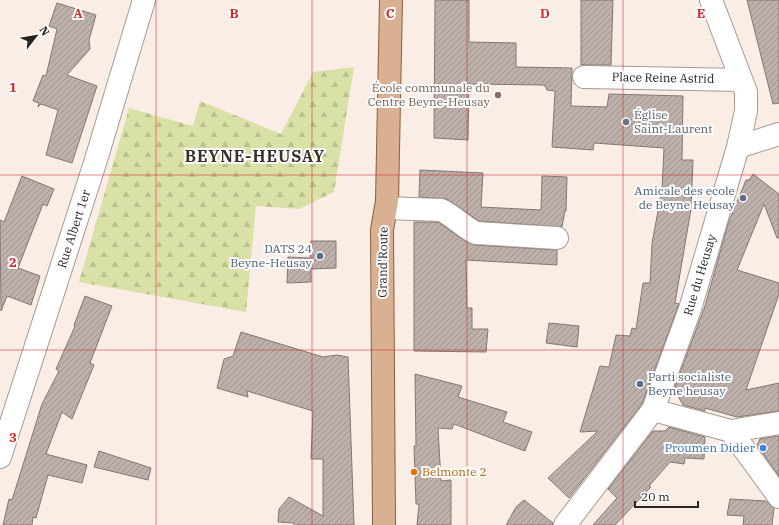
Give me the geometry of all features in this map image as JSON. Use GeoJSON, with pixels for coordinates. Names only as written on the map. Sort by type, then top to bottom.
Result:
{"type":"FeatureCollection","features":[{"type":"Feature","properties":{"kind":"main road","name":"Grand'Route"},"geometry":{"type":"LineString","coordinates":[[384,525],[382,230],[386,208],[391,0]]}},
{"type":"Feature","properties":{"kind":"street","name":"Rue Albert 1er"},"geometry":{"type":"LineString","coordinates":[[0,457],[92,170],[144,0]]}},
{"type":"Feature","properties":{"kind":"street","name":"Rue du Heusay"},"geometry":{"type":"LineString","coordinates":[[564,525],[653,410],[690,309],[738,147],[746,112],[746,92],[711,0]]}},
{"type":"Feature","properties":{"kind":"street","name":"Place Reine Astrid"},"geometry":{"type":"LineString","coordinates":[[584,77],[741,80]]}},
{"type":"Feature","properties":{"kind":"street"},"geometry":{"type":"LineString","coordinates":[[738,147],[779,134]]}},
{"type":"Feature","properties":{"kind":"street"},"geometry":{"type":"LineString","coordinates":[[386,208],[441,210],[449,214],[466,228],[476,233],[557,238]]}},
{"type":"Feature","properties":{"kind":"street"},"geometry":{"type":"LineString","coordinates":[[653,410],[731,431],[779,423]]}},
{"type":"Feature","properties":{"kind":"street"},"geometry":{"type":"LineString","coordinates":[[731,431],[779,497]]}},
{"type":"Feature","properties":{"kind":"green space"},"geometry":{"type":"Polygon","coordinates":[[[354,67],[334,192],[299,209],[256,206],[246,312],[79,282],[129,108],[193,126],[200,101],[281,134],[313,72],[354,67]]]}},
{"type":"Feature","properties":{"kind":"building"},"geometry":{"type":"Polygon","coordinates":[[[435,0],[469,0],[469,42],[516,43],[516,67],[572,68],[571,106],[607,107],[609,94],[683,96],[682,160],[693,160],[691,209],[675,303],[679,304],[642,404],[569,498],[548,478],[598,431],[580,432],[600,366],[609,367],[616,335],[630,336],[632,328],[636,329],[643,283],[650,283],[652,243],[662,190],[664,148],[594,143],[593,150],[552,147],[555,91],[547,90],[543,85],[469,84],[468,140],[434,138],[435,0]]]}},
{"type":"Feature","properties":{"kind":"building"},"geometry":{"type":"Polygon","coordinates":[[[581,0],[613,0],[611,65],[581,65],[581,0]]]}},
{"type":"Feature","properties":{"kind":"building"},"geometry":{"type":"Polygon","coordinates":[[[747,0],[779,0],[779,103],[773,104],[747,0]]]}},
{"type":"Feature","properties":{"kind":"building"},"geometry":{"type":"Polygon","coordinates":[[[57,3],[96,15],[89,40],[90,49],[67,75],[97,86],[72,163],[46,155],[58,110],[41,104],[38,107],[39,103],[33,101],[43,75],[46,76],[57,29],[49,26],[57,3]]]}},
{"type":"Feature","properties":{"kind":"building"},"geometry":{"type":"Polygon","coordinates":[[[420,170],[483,173],[481,207],[541,210],[542,176],[567,177],[566,211],[562,227],[479,221],[447,199],[419,197],[420,170]]]}},
{"type":"Feature","properties":{"kind":"building"},"geometry":{"type":"Polygon","coordinates":[[[753,174],[779,194],[779,238],[777,238],[764,204],[737,270],[779,283],[779,294],[746,390],[779,383],[779,411],[737,417],[705,408],[705,411],[683,405],[674,389],[705,306],[728,224],[746,180],[749,180],[753,174]]]}},
{"type":"Feature","properties":{"kind":"building"},"geometry":{"type":"Polygon","coordinates":[[[22,176],[54,189],[47,206],[43,204],[18,268],[40,276],[31,305],[7,296],[1,311],[0,220],[4,222],[22,176]]]}},
{"type":"Feature","properties":{"kind":"building"},"geometry":{"type":"Polygon","coordinates":[[[414,222],[438,222],[465,241],[475,245],[557,250],[557,265],[466,260],[467,308],[472,308],[472,329],[488,329],[486,352],[414,351],[414,222]]]}},
{"type":"Feature","properties":{"kind":"building"},"geometry":{"type":"Polygon","coordinates":[[[311,241],[336,241],[336,268],[311,269],[311,282],[287,283],[288,257],[310,258],[311,241]]]}},
{"type":"Feature","properties":{"kind":"building"},"geometry":{"type":"Polygon","coordinates":[[[85,296],[112,306],[90,363],[94,365],[72,419],[62,412],[46,454],[87,465],[82,483],[48,475],[36,518],[33,517],[32,525],[3,525],[9,499],[12,500],[42,404],[59,371],[56,369],[75,326],[74,325],[85,296]]]}},
{"type":"Feature","properties":{"kind":"building"},"geometry":{"type":"Polygon","coordinates":[[[549,323],[579,326],[577,347],[546,343],[549,323]]]}},
{"type":"Feature","properties":{"kind":"building"},"geometry":{"type":"Polygon","coordinates":[[[241,332],[323,357],[337,355],[348,357],[354,525],[294,525],[294,523],[278,522],[279,509],[289,497],[323,516],[323,459],[311,459],[313,411],[247,391],[248,397],[217,388],[224,359],[233,356],[241,332]]]}},
{"type":"Feature","properties":{"kind":"building"},"geometry":{"type":"Polygon","coordinates":[[[415,374],[462,386],[458,397],[507,412],[503,422],[532,432],[525,451],[454,424],[452,429],[438,428],[441,481],[451,480],[451,525],[417,525],[419,504],[416,504],[414,446],[416,446],[415,374]]]}},
{"type":"Feature","properties":{"kind":"building"},"geometry":{"type":"Polygon","coordinates":[[[669,427],[705,437],[704,459],[685,458],[684,464],[670,462],[649,486],[651,487],[615,525],[593,525],[617,498],[608,489],[653,431],[665,431],[669,427]]]}},
{"type":"Feature","properties":{"kind":"building"},"geometry":{"type":"Polygon","coordinates":[[[779,436],[779,476],[757,445],[760,439],[779,436]]]}},
{"type":"Feature","properties":{"kind":"building"},"geometry":{"type":"Polygon","coordinates":[[[99,451],[151,468],[148,480],[94,467],[99,451]]]}},
{"type":"Feature","properties":{"kind":"building"},"geometry":{"type":"Polygon","coordinates":[[[730,499],[766,501],[774,508],[772,525],[743,525],[744,516],[727,515],[730,499]]]}},
{"type":"Feature","properties":{"kind":"building"},"geometry":{"type":"Polygon","coordinates":[[[524,500],[553,523],[553,525],[506,525],[516,507],[524,500]]]}},
{"type":"Feature","properties":{"kind":"place","name":"École communale du Centre Beyne-Heusay"},"geometry":{"type":"Point","coordinates":[498,95]}},
{"type":"Feature","properties":{"kind":"place","name":"Église Saint-Laurent"},"geometry":{"type":"Point","coordinates":[626,122]}},
{"type":"Feature","properties":{"kind":"place","name":"Amicale des ecole de Beyne Heusay"},"geometry":{"type":"Point","coordinates":[743,198]}},
{"type":"Feature","properties":{"kind":"place","name":"DATS 24 Beyne-Heusay"},"geometry":{"type":"Point","coordinates":[320,256]}},
{"type":"Feature","properties":{"kind":"place","name":"Parti socialiste Beyne heusay"},"geometry":{"type":"Point","coordinates":[640,384]}},
{"type":"Feature","properties":{"kind":"place","name":"Proumen Didier"},"geometry":{"type":"Point","coordinates":[763,448]}},
{"type":"Feature","properties":{"kind":"place","name":"Belmonte 2"},"geometry":{"type":"Point","coordinates":[414,472]}},
{"type":"Feature","properties":{"kind":"district","name":"BEYNE-HEUSAY"},"geometry":{"type":"Point","coordinates":[255,156]}}]}
